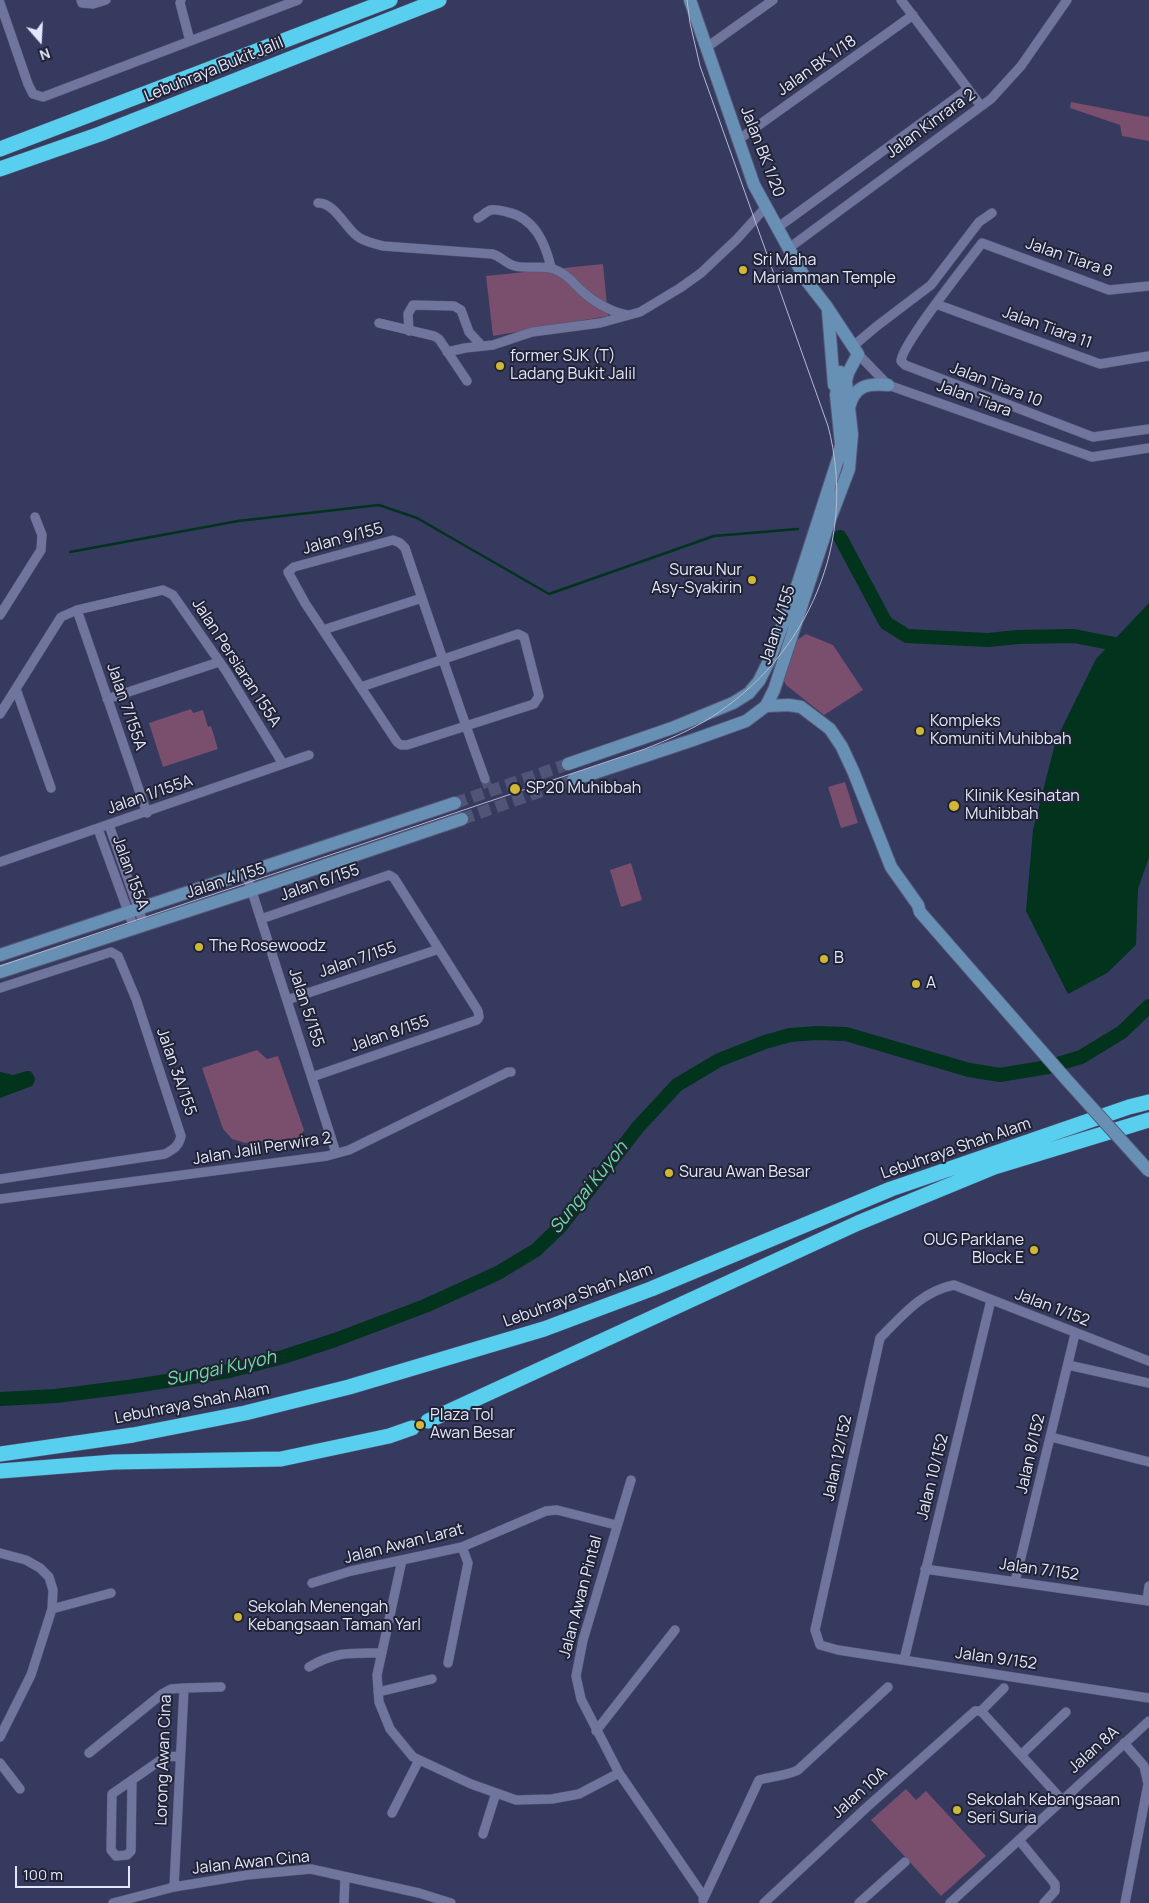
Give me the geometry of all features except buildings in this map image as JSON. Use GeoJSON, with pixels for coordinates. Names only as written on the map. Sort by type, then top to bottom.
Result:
{"type":"FeatureCollection","features":[{"type":"Feature","properties":{"kind":"highway","name":"Lebuhraya Bukit Jalil"},"geometry":{"type":"LineString","coordinates":[[0,149],[390,0]]}},
{"type":"Feature","properties":{"kind":"highway","name":"Lebuhraya Bukit Jalil"},"geometry":{"type":"LineString","coordinates":[[0,169],[100,134],[439,0]]}},
{"type":"Feature","properties":{"kind":"highway","name":"Lebuhraya Shah Alam"},"geometry":{"type":"LineString","coordinates":[[0,1454],[133,1435],[245,1413],[349,1387],[535,1332],[651,1289],[891,1189],[1129,1107],[1149,1102]]}},
{"type":"Feature","properties":{"kind":"highway","name":"Lebuhraya Shah Alam"},"geometry":{"type":"LineString","coordinates":[[428,1421],[858,1223],[994,1167],[1149,1120]]}},
{"type":"Feature","properties":{"kind":"highway"},"geometry":{"type":"LineString","coordinates":[[0,1471],[114,1462],[281,1459],[389,1436],[412,1428]]}},
{"type":"Feature","properties":{"kind":"street"},"geometry":{"type":"LineString","coordinates":[[80,0],[82,3],[93,4],[106,0]]}},
{"type":"Feature","properties":{"kind":"street"},"geometry":{"type":"LineString","coordinates":[[181,0],[180,3],[190,41]]}},
{"type":"Feature","properties":{"kind":"street"},"geometry":{"type":"LineString","coordinates":[[0,3],[28,84],[33,94],[43,97],[298,0]]}},
{"type":"Feature","properties":{"kind":"street","name":"Jalan BK 1/20"},"geometry":{"type":"LineString","coordinates":[[690,0],[754,186],[806,280],[827,307],[855,350]]}},
{"type":"Feature","properties":{"kind":"street"},"geometry":{"type":"LineString","coordinates":[[707,47],[773,0]]}},
{"type":"Feature","properties":{"kind":"street"},"geometry":{"type":"LineString","coordinates":[[901,0],[981,106]]}},
{"type":"Feature","properties":{"kind":"street","name":"Jalan Kinrara 2"},"geometry":{"type":"LineString","coordinates":[[789,248],[991,99],[1021,66],[1067,0]]}},
{"type":"Feature","properties":{"kind":"street","name":"Jalan BK 1/18"},"geometry":{"type":"LineString","coordinates":[[738,140],[913,16]]}},
{"type":"Feature","properties":{"kind":"street"},"geometry":{"type":"LineString","coordinates":[[777,228],[968,89]]}},
{"type":"Feature","properties":{"kind":"street"},"geometry":{"type":"LineString","coordinates":[[318,203],[327,204],[358,237],[366,242],[383,246],[492,254],[498,255],[514,266],[551,267],[572,280],[592,299],[619,313],[630,316]]}},
{"type":"Feature","properties":{"kind":"street"},"geometry":{"type":"LineString","coordinates":[[447,352],[502,342],[522,334],[600,323],[640,312],[690,282],[737,239],[765,208]]}},
{"type":"Feature","properties":{"kind":"street"},"geometry":{"type":"LineString","coordinates":[[478,218],[493,210],[517,214],[525,219],[541,238],[551,267]]}},
{"type":"Feature","properties":{"kind":"street"},"geometry":{"type":"LineString","coordinates":[[855,350],[877,326],[931,285],[979,222],[992,213]]}},
{"type":"Feature","properties":{"kind":"street","name":"Jalan Tiara 8"},"geometry":{"type":"LineString","coordinates":[[936,304],[982,243],[1109,290],[1149,286]]}},
{"type":"Feature","properties":{"kind":"street","name":"Jalan Tiara 11"},"geometry":{"type":"LineString","coordinates":[[936,304],[1100,364],[1149,356]]}},
{"type":"Feature","properties":{"kind":"street","name":"Jalan Tiara 10"},"geometry":{"type":"LineString","coordinates":[[936,304],[901,355],[901,361],[905,365],[1093,437],[1149,429]]}},
{"type":"Feature","properties":{"kind":"street"},"geometry":{"type":"LineString","coordinates":[[409,331],[408,314],[413,305],[454,306],[461,310],[469,332],[482,346]]}},
{"type":"Feature","properties":{"kind":"street"},"geometry":{"type":"LineString","coordinates":[[827,307],[832,376],[836,395]]}},
{"type":"Feature","properties":{"kind":"street"},"geometry":{"type":"LineString","coordinates":[[379,323],[434,336],[439,340],[467,381]]}},
{"type":"Feature","properties":{"kind":"street","name":"Jalan Tiara"},"geometry":{"type":"LineString","coordinates":[[855,350],[888,385],[1092,457],[1149,448]]}},
{"type":"Feature","properties":{"kind":"street","name":"Jalan 4/155"},"geometry":{"type":"LineString","coordinates":[[568,764],[672,728],[733,703],[749,692],[759,681],[770,659],[798,583],[839,456],[841,444],[836,395],[840,372],[855,350]]}},
{"type":"Feature","properties":{"kind":"street","name":"Jalan 4/155"},"geometry":{"type":"LineString","coordinates":[[573,780],[746,721],[766,706],[774,690],[848,469],[852,434],[846,381],[855,350]]}},
{"type":"Feature","properties":{"kind":"street"},"geometry":{"type":"LineString","coordinates":[[849,411],[852,396],[860,389],[872,383],[888,385]]}},
{"type":"Feature","properties":{"kind":"street"},"geometry":{"type":"LineString","coordinates":[[0,615],[41,550],[42,535],[35,517]]}},
{"type":"Feature","properties":{"kind":"street","name":"Jalan 9/155"},"geometry":{"type":"LineString","coordinates":[[466,726],[407,745],[401,745],[394,739],[288,574],[289,570],[393,540],[405,548],[485,779]]}},
{"type":"Feature","properties":{"kind":"street","name":"Jalan Persiaran 155A"},"geometry":{"type":"LineString","coordinates":[[78,610],[156,590],[163,590],[173,595],[219,662],[283,764]]}},
{"type":"Feature","properties":{"kind":"street"},"geometry":{"type":"LineString","coordinates":[[324,630],[422,598]]}},
{"type":"Feature","properties":{"kind":"street"},"geometry":{"type":"LineString","coordinates":[[0,714],[57,622],[66,614],[78,610]]}},
{"type":"Feature","properties":{"kind":"street","name":"Jalan 7/155A"},"geometry":{"type":"LineString","coordinates":[[78,610],[147,813]]}},
{"type":"Feature","properties":{"kind":"street"},"geometry":{"type":"LineString","coordinates":[[360,687],[522,634],[538,691],[537,700],[534,704],[466,726]]}},
{"type":"Feature","properties":{"kind":"street"},"geometry":{"type":"LineString","coordinates":[[107,699],[219,662]]}},
{"type":"Feature","properties":{"kind":"street"},"geometry":{"type":"LineString","coordinates":[[16,689],[51,788]]}},
{"type":"Feature","properties":{"kind":"street"},"geometry":{"type":"LineString","coordinates":[[766,706],[790,705],[801,707],[830,729],[842,747],[854,773],[891,867],[921,908],[1086,1102],[1149,1171]]}},
{"type":"Feature","properties":{"kind":"street","name":"Jalan 1/155A"},"geometry":{"type":"LineString","coordinates":[[0,862],[147,813],[309,755]]}},
{"type":"Feature","properties":{"kind":"street","name":"Jalan 4/155"},"geometry":{"type":"LineString","coordinates":[[0,955],[455,803]]}},
{"type":"Feature","properties":{"kind":"street","name":"Jalan 4/155"},"geometry":{"type":"LineString","coordinates":[[0,972],[462,819]]}},
{"type":"Feature","properties":{"kind":"street","name":"Jalan 155A"},"geometry":{"type":"LineString","coordinates":[[110,825],[133,910]]}},
{"type":"Feature","properties":{"kind":"street","name":"Jalan 155A"},"geometry":{"type":"LineString","coordinates":[[98,829],[139,926]]}},
{"type":"Feature","properties":{"kind":"street","name":"Jalan 5/155"},"geometry":{"type":"LineString","coordinates":[[246,872],[336,1153]]}},
{"type":"Feature","properties":{"kind":"street","name":"Jalan 6/155"},"geometry":{"type":"LineString","coordinates":[[261,919],[389,875],[394,878],[439,949]]}},
{"type":"Feature","properties":{"kind":"street"},"geometry":{"type":"LineString","coordinates":[[921,908],[1149,1161]]}},
{"type":"Feature","properties":{"kind":"street","name":"Jalan 7/155"},"geometry":{"type":"LineString","coordinates":[[287,1000],[439,949]]}},
{"type":"Feature","properties":{"kind":"street","name":"Jalan 8/155"},"geometry":{"type":"LineString","coordinates":[[312,1077],[477,1020],[479,1017],[478,1011],[439,949]]}},
{"type":"Feature","properties":{"kind":"street","name":"Jalan 3A/155"},"geometry":{"type":"LineString","coordinates":[[0,988],[111,952],[115,953],[136,999],[181,1136],[179,1143],[174,1149],[165,1154],[0,1179]]}},
{"type":"Feature","properties":{"kind":"street","name":"Jalan Jalil Perwira 2"},"geometry":{"type":"LineString","coordinates":[[0,1200],[250,1166],[349,1150],[511,1072]]}},
{"type":"Feature","properties":{"kind":"street","name":"Jalan 1/152"},"geometry":{"type":"LineString","coordinates":[[943,1287],[954,1285],[1075,1334],[1149,1361]]}},
{"type":"Feature","properties":{"kind":"street","name":"Jalan 12/152"},"geometry":{"type":"LineString","coordinates":[[838,1650],[820,1645],[815,1630],[880,1338],[912,1306],[943,1287]]}},
{"type":"Feature","properties":{"kind":"street","name":"Jalan 10/152"},"geometry":{"type":"LineString","coordinates":[[904,1660],[991,1300]]}},
{"type":"Feature","properties":{"kind":"street","name":"Jalan 8/152"},"geometry":{"type":"LineString","coordinates":[[1016,1582],[1075,1334]]}},
{"type":"Feature","properties":{"kind":"street"},"geometry":{"type":"LineString","coordinates":[[1068,1365],[1149,1383]]}},
{"type":"Feature","properties":{"kind":"street"},"geometry":{"type":"LineString","coordinates":[[1050,1437],[1149,1462]]}},
{"type":"Feature","properties":{"kind":"street","name":"Jalan Awan Pintal"},"geometry":{"type":"LineString","coordinates":[[631,1480],[616,1525],[581,1649],[576,1676],[581,1699],[619,1773],[703,1900]]}},
{"type":"Feature","properties":{"kind":"street","name":"Jalan Awan Larat"},"geometry":{"type":"LineString","coordinates":[[312,1583],[351,1571],[462,1547],[551,1510],[616,1525]]}},
{"type":"Feature","properties":{"kind":"street"},"geometry":{"type":"LineString","coordinates":[[448,1663],[468,1563],[462,1547]]}},
{"type":"Feature","properties":{"kind":"street"},"geometry":{"type":"LineString","coordinates":[[0,1553],[26,1560],[40,1568],[49,1577],[53,1590],[52,1609],[31,1675],[0,1737]]}},
{"type":"Feature","properties":{"kind":"street"},"geometry":{"type":"LineString","coordinates":[[402,1560],[377,1675],[379,1702],[390,1729],[413,1757],[471,1784],[516,1800],[552,1800],[579,1794],[619,1773]]}},
{"type":"Feature","properties":{"kind":"street","name":"Jalan 7/152"},"geometry":{"type":"LineString","coordinates":[[925,1569],[1148,1601]]}},
{"type":"Feature","properties":{"kind":"street"},"geometry":{"type":"LineString","coordinates":[[1148,1601],[1149,1586]]}},
{"type":"Feature","properties":{"kind":"street"},"geometry":{"type":"LineString","coordinates":[[52,1609],[111,1593]]}},
{"type":"Feature","properties":{"kind":"street"},"geometry":{"type":"LineString","coordinates":[[596,1731],[675,1630]]}},
{"type":"Feature","properties":{"kind":"street","name":"Jalan 9/152"},"geometry":{"type":"LineString","coordinates":[[838,1650],[1149,1698]]}},
{"type":"Feature","properties":{"kind":"street"},"geometry":{"type":"LineString","coordinates":[[309,1667],[322,1659],[337,1654],[382,1653]]}},
{"type":"Feature","properties":{"kind":"street"},"geometry":{"type":"LineString","coordinates":[[378,1692],[432,1679]]}},
{"type":"Feature","properties":{"kind":"street"},"geometry":{"type":"LineString","coordinates":[[184,1688],[221,1687]]}},
{"type":"Feature","properties":{"kind":"street","name":"Lorong Awan Cina"},"geometry":{"type":"LineString","coordinates":[[89,1753],[162,1694],[184,1688],[174,1887]]}},
{"type":"Feature","properties":{"kind":"street"},"geometry":{"type":"LineString","coordinates":[[703,1900],[759,1780],[788,1775],[798,1770],[888,1688]]}},
{"type":"Feature","properties":{"kind":"street","name":"Jalan 10A"},"geometry":{"type":"LineString","coordinates":[[768,1902],[867,1807],[1004,1688]]}},
{"type":"Feature","properties":{"kind":"street"},"geometry":{"type":"LineString","coordinates":[[978,1711],[1022,1754],[1062,1800]]}},
{"type":"Feature","properties":{"kind":"street"},"geometry":{"type":"LineString","coordinates":[[1022,1754],[1066,1712]]}},
{"type":"Feature","properties":{"kind":"street","name":"Jalan 8A"},"geometry":{"type":"LineString","coordinates":[[950,1903],[1149,1720]]}},
{"type":"Feature","properties":{"kind":"street"},"geometry":{"type":"LineString","coordinates":[[1124,1744],[1144,1766],[1148,1784],[1125,1903]]}},
{"type":"Feature","properties":{"kind":"street"},"geometry":{"type":"LineString","coordinates":[[132,1780],[131,1850],[127,1855],[116,1856],[111,1850],[112,1794],[132,1780],[165,1757],[180,1756]]}},
{"type":"Feature","properties":{"kind":"street"},"geometry":{"type":"LineString","coordinates":[[392,1813],[419,1760]]}},
{"type":"Feature","properties":{"kind":"street"},"geometry":{"type":"LineString","coordinates":[[0,1763],[20,1789]]}},
{"type":"Feature","properties":{"kind":"street"},"geometry":{"type":"LineString","coordinates":[[483,1834],[496,1793]]}},
{"type":"Feature","properties":{"kind":"street"},"geometry":{"type":"LineString","coordinates":[[1019,1840],[1056,1884],[1051,1901]]}},
{"type":"Feature","properties":{"kind":"street"},"geometry":{"type":"LineString","coordinates":[[859,1903],[904,1862]]}},
{"type":"Feature","properties":{"kind":"street","name":"Jalan Awan Cina"},"geometry":{"type":"LineString","coordinates":[[113,1903],[138,1900],[174,1887],[247,1875],[311,1869],[445,1902]]}},
{"type":"Feature","properties":{"kind":"street"},"geometry":{"type":"LineString","coordinates":[[344,1903],[345,1877]]}},
{"type":"Feature","properties":{"kind":"shaded area"},"geometry":{"type":"Polygon","coordinates":[[[1071,102],[1149,117],[1149,141],[1122,136],[1120,125],[1070,108],[1071,102]]]}},
{"type":"Feature","properties":{"kind":"shaded area"},"geometry":{"type":"Polygon","coordinates":[[[603,264],[608,316],[493,336],[486,276],[603,264]]]}},
{"type":"Feature","properties":{"kind":"shaded area"},"geometry":{"type":"Polygon","coordinates":[[[1149,603],[1149,857],[1138,889],[1136,945],[1107,973],[1068,994],[1026,911],[1033,830],[1056,740],[1096,659],[1149,603]]]}},
{"type":"Feature","properties":{"kind":"shaded area"},"geometry":{"type":"Polygon","coordinates":[[[806,634],[833,645],[863,690],[824,715],[786,685],[783,679],[797,640],[806,634]]]}},
{"type":"Feature","properties":{"kind":"shaded area"},"geometry":{"type":"Polygon","coordinates":[[[191,709],[193,713],[203,710],[208,727],[211,726],[218,749],[163,767],[149,723],[191,709]]]}},
{"type":"Feature","properties":{"kind":"shaded area"},"geometry":{"type":"Polygon","coordinates":[[[845,782],[858,823],[841,828],[828,787],[845,782]]]}},
{"type":"Feature","properties":{"kind":"shaded area"},"geometry":{"type":"Polygon","coordinates":[[[631,863],[642,900],[621,907],[610,870],[631,863]]]}},
{"type":"Feature","properties":{"kind":"shaded area"},"geometry":{"type":"Polygon","coordinates":[[[257,1050],[267,1059],[278,1056],[304,1130],[299,1138],[245,1143],[232,1139],[223,1129],[202,1068],[257,1050]]]}},
{"type":"Feature","properties":{"kind":"shaded area"},"geometry":{"type":"Polygon","coordinates":[[[30,1071],[35,1080],[32,1086],[0,1098],[0,1072],[13,1075],[30,1071]]]}},
{"type":"Feature","properties":{"kind":"shaded area"},"geometry":{"type":"Polygon","coordinates":[[[906,1789],[916,1800],[926,1791],[986,1856],[941,1896],[871,1820],[906,1789]]]}},
{"type":"Feature","properties":{"kind":"waterway"},"geometry":{"type":"LineString","coordinates":[[70,552],[238,521],[379,505],[417,518],[549,594],[714,536],[798,529]]}},
{"type":"Feature","properties":{"kind":"waterway"},"geometry":{"type":"LineString","coordinates":[[840,537],[886,623],[907,636],[988,640],[1018,637],[1074,636],[1149,651]]}},
{"type":"Feature","properties":{"kind":"waterway","name":"Sungai Kuyoh"},"geometry":{"type":"LineString","coordinates":[[0,1399],[56,1396],[229,1371],[283,1357],[335,1340],[425,1306],[498,1273],[536,1250],[560,1227],[638,1127],[677,1085],[719,1060],[765,1042],[790,1035],[817,1033],[846,1034],[969,1070],[1000,1075],[1048,1067],[1081,1057],[1122,1032],[1149,1006]]}},
{"type":"Feature","properties":{"kind":"tunnel"},"geometry":{"type":"LineString","coordinates":[[455,803],[568,764]]}},
{"type":"Feature","properties":{"kind":"tunnel"},"geometry":{"type":"LineString","coordinates":[[485,779],[489,791]]}},
{"type":"Feature","properties":{"kind":"tunnel"},"geometry":{"type":"LineString","coordinates":[[462,819],[573,780]]}},
{"type":"Feature","properties":{"kind":"tram line"},"geometry":{"type":"LineString","coordinates":[[0,966],[645,749],[710,718],[745,692],[774,662],[799,628],[817,591],[830,552],[836,511],[836,469],[828,426],[700,66],[690,23],[687,0]]}},
{"type":"Feature","properties":{"kind":"place","name":"Sri Maha Mariamman Temple"},"geometry":{"type":"Point","coordinates":[743,270]}},
{"type":"Feature","properties":{"kind":"place","name":"former SJK (T) Ladang Bukit Jalil"},"geometry":{"type":"Point","coordinates":[500,366]}},
{"type":"Feature","properties":{"kind":"place","name":"Surau Nur Asy-Syakirin"},"geometry":{"type":"Point","coordinates":[752,580]}},
{"type":"Feature","properties":{"kind":"place","name":"Kompleks Komuniti Muhibbah"},"geometry":{"type":"Point","coordinates":[920,731]}},
{"type":"Feature","properties":{"kind":"place","name":"SP20 Muhibbah"},"geometry":{"type":"Point","coordinates":[515,789]}},
{"type":"Feature","properties":{"kind":"place","name":"Klinik Kesihatan Muhibbah"},"geometry":{"type":"Point","coordinates":[954,806]}},
{"type":"Feature","properties":{"kind":"place","name":"The Rosewoodz"},"geometry":{"type":"Point","coordinates":[199,947]}},
{"type":"Feature","properties":{"kind":"place","name":"B"},"geometry":{"type":"Point","coordinates":[824,959]}},
{"type":"Feature","properties":{"kind":"place","name":"A"},"geometry":{"type":"Point","coordinates":[916,984]}},
{"type":"Feature","properties":{"kind":"place","name":"Surau Awan Besar"},"geometry":{"type":"Point","coordinates":[669,1173]}},
{"type":"Feature","properties":{"kind":"place","name":"OUG Parklane Block E"},"geometry":{"type":"Point","coordinates":[1034,1250]}},
{"type":"Feature","properties":{"kind":"place","name":"Plaza Tol Awan Besar"},"geometry":{"type":"Point","coordinates":[420,1425]}},
{"type":"Feature","properties":{"kind":"place","name":"Sekolah Menengah Kebangsaan Taman Yarl"},"geometry":{"type":"Point","coordinates":[238,1617]}},
{"type":"Feature","properties":{"kind":"place","name":"Sekolah Kebangsaan Seri Suria"},"geometry":{"type":"Point","coordinates":[957,1810]}}]}
